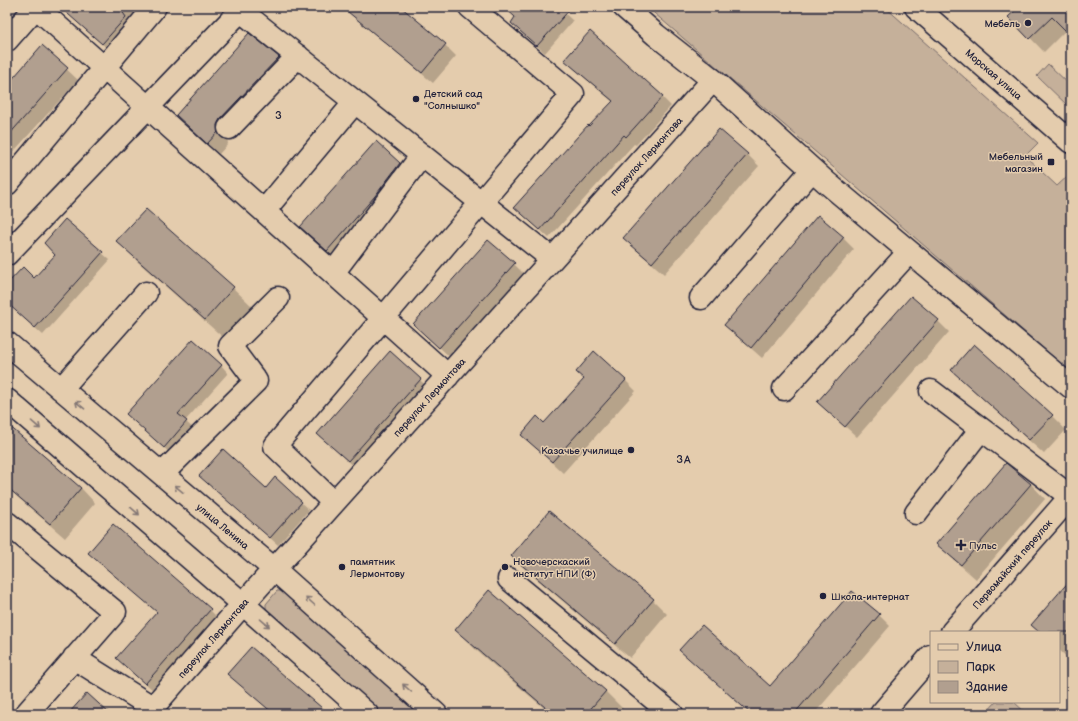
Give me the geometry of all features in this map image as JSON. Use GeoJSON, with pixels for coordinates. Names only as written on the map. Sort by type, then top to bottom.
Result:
{"type":"FeatureCollection","features":[{"type":"Feature","properties":{"kind":"street"},"geometry":{"type":"LineString","coordinates":[[7,40],[36,7],[448,376]]}},
{"type":"Feature","properties":{"kind":"street"},"geometry":{"type":"LineString","coordinates":[[7,184],[155,7]]}},
{"type":"Feature","properties":{"kind":"street"},"geometry":{"type":"LineString","coordinates":[[330,499],[275,446],[573,94],[470,7]]}},
{"type":"Feature","properties":{"kind":"street"},"geometry":{"type":"LineString","coordinates":[[624,7],[656,35],[713,80],[812,170],[1071,387]]}},
{"type":"Feature","properties":{"kind":"street","name":"Морская улица"},"geometry":{"type":"LineString","coordinates":[[916,7],[1071,142]]}},
{"type":"Feature","properties":{"kind":"street"},"geometry":{"type":"LineString","coordinates":[[7,254],[148,107],[238,9],[552,259]]}},
{"type":"Feature","properties":{"kind":"street"},"geometry":{"type":"LineString","coordinates":[[229,128],[298,56]]}},
{"type":"Feature","properties":{"kind":"street","name":"переулок Лермонтова"},"geometry":{"type":"LineString","coordinates":[[149,711],[274,569],[713,80]]}},
{"type":"Feature","properties":{"kind":"street"},"geometry":{"type":"LineString","coordinates":[[264,211],[355,102]]}},
{"type":"Feature","properties":{"kind":"street"},"geometry":{"type":"LineString","coordinates":[[333,273],[422,155]]}},
{"type":"Feature","properties":{"kind":"street"},"geometry":{"type":"LineString","coordinates":[[701,298],[812,170]]}},
{"type":"Feature","properties":{"kind":"street"},"geometry":{"type":"LineString","coordinates":[[784,389],[909,252]]}},
{"type":"Feature","properties":{"kind":"street"},"geometry":{"type":"LineString","coordinates":[[61,389],[146,294]]}},
{"type":"Feature","properties":{"kind":"street"},"geometry":{"type":"LineString","coordinates":[[162,474],[256,381],[230,346],[278,298]]}},
{"type":"Feature","properties":{"kind":"street","name":"улица Ленина"},"geometry":{"type":"LineString","coordinates":[[7,343],[274,569],[436,714]]}},
{"type":"Feature","properties":{"kind":"street"},"geometry":{"type":"LineString","coordinates":[[931,391],[1071,497]]}},
{"type":"Feature","properties":{"kind":"street"},"geometry":{"type":"LineString","coordinates":[[7,400],[243,604],[367,714]]}},
{"type":"Feature","properties":{"kind":"street"},"geometry":{"type":"LineString","coordinates":[[916,513],[981,429]]}},
{"type":"Feature","properties":{"kind":"street","name":"Первомайский переулок"},"geometry":{"type":"LineString","coordinates":[[953,631],[1071,497]]}},
{"type":"Feature","properties":{"kind":"street"},"geometry":{"type":"LineString","coordinates":[[7,523],[115,612],[26,714]]}},
{"type":"Feature","properties":{"kind":"street"},"geometry":{"type":"LineString","coordinates":[[510,579],[672,714]]}},
{"type":"Feature","properties":{"kind":"street"},"geometry":{"type":"LineString","coordinates":[[881,714],[930,657]]}},
{"type":"Feature","properties":{"kind":"street"},"geometry":{"type":"LineString","coordinates":[[74,658],[149,711]]}},
{"type":"Feature","properties":{"kind":"green space"},"geometry":{"type":"Polygon","coordinates":[[[647,7],[885,7],[1038,143],[1025,156],[1057,186],[1071,173],[1071,372],[647,7]]]}},
{"type":"Feature","properties":{"kind":"green space"},"geometry":{"type":"Polygon","coordinates":[[[1048,64],[1071,86],[1071,109],[1037,76],[1048,64]]]}},
{"type":"Feature","properties":{"kind":"green space"},"geometry":{"type":"Polygon","coordinates":[[[277,591],[288,591],[430,714],[380,714],[266,614],[266,604],[277,591]]]}},
{"type":"Feature","properties":{"kind":"green space"},"geometry":{"type":"Polygon","coordinates":[[[995,703],[1015,703],[1027,714],[985,714],[995,703]]]}},
{"type":"Feature","properties":{"kind":"building"},"geometry":{"type":"Polygon","coordinates":[[[60,7],[119,7],[126,17],[102,44],[60,7]]]}},
{"type":"Feature","properties":{"kind":"building"},"geometry":{"type":"Polygon","coordinates":[[[342,7],[401,7],[446,44],[422,73],[342,7]]]}},
{"type":"Feature","properties":{"kind":"building"},"geometry":{"type":"Polygon","coordinates":[[[504,7],[572,7],[537,46],[511,23],[515,17],[504,7]]]}},
{"type":"Feature","properties":{"kind":"building","name":"Мебель"},"geometry":{"type":"Polygon","coordinates":[[[1019,7],[1071,7],[1071,36],[1052,17],[1029,39],[1008,17],[1019,7]]]}},
{"type":"Feature","properties":{"kind":"building"},"geometry":{"type":"Polygon","coordinates":[[[590,31],[663,96],[626,137],[624,135],[540,230],[514,207],[588,125],[589,126],[613,101],[564,60],[590,31]]]}},
{"type":"Feature","properties":{"kind":"building"},"geometry":{"type":"Polygon","coordinates":[[[249,33],[279,57],[220,119],[217,125],[218,132],[207,144],[176,115],[249,33]]]}},
{"type":"Feature","properties":{"kind":"building"},"geometry":{"type":"Polygon","coordinates":[[[42,45],[68,68],[7,137],[7,85],[42,45]]]}},
{"type":"Feature","properties":{"kind":"building"},"geometry":{"type":"Polygon","coordinates":[[[719,129],[748,154],[652,263],[623,238],[719,129]]]}},
{"type":"Feature","properties":{"kind":"building"},"geometry":{"type":"Polygon","coordinates":[[[376,141],[400,163],[375,196],[327,251],[300,227],[376,141]]]}},
{"type":"Feature","properties":{"kind":"building"},"geometry":{"type":"Polygon","coordinates":[[[146,209],[234,287],[205,320],[116,241],[146,209]]]}},
{"type":"Feature","properties":{"kind":"building"},"geometry":{"type":"Polygon","coordinates":[[[818,215],[844,237],[751,348],[724,325],[818,215]]]}},
{"type":"Feature","properties":{"kind":"building"},"geometry":{"type":"Polygon","coordinates":[[[65,219],[103,252],[35,328],[7,303],[7,284],[23,267],[34,278],[55,255],[44,243],[65,219]]]}},
{"type":"Feature","properties":{"kind":"building"},"geometry":{"type":"Polygon","coordinates":[[[488,240],[515,263],[439,348],[413,324],[488,240]]]}},
{"type":"Feature","properties":{"kind":"building"},"geometry":{"type":"Polygon","coordinates":[[[911,296],[939,320],[845,427],[817,402],[911,296]]]}},
{"type":"Feature","properties":{"kind":"building"},"geometry":{"type":"Polygon","coordinates":[[[193,339],[222,365],[178,414],[187,421],[164,448],[126,414],[193,339]]]}},
{"type":"Feature","properties":{"kind":"building"},"geometry":{"type":"Polygon","coordinates":[[[974,344],[1053,415],[1029,440],[951,370],[974,344]]]}},
{"type":"Feature","properties":{"kind":"building"},"geometry":{"type":"Polygon","coordinates":[[[390,351],[421,379],[348,461],[317,434],[390,351]]]}},
{"type":"Feature","properties":{"kind":"building"},"geometry":{"type":"Polygon","coordinates":[[[594,351],[626,380],[552,462],[521,435],[537,416],[544,423],[584,379],[576,372],[594,351]]]}},
{"type":"Feature","properties":{"kind":"building"},"geometry":{"type":"Polygon","coordinates":[[[7,424],[81,488],[50,524],[7,487],[7,424]]]}},
{"type":"Feature","properties":{"kind":"building"},"geometry":{"type":"Polygon","coordinates":[[[223,449],[266,488],[275,477],[302,502],[270,538],[199,476],[223,449]]]}},
{"type":"Feature","properties":{"kind":"building"},"geometry":{"type":"Polygon","coordinates":[[[1006,463],[1031,484],[961,565],[936,544],[1006,463]]]}},
{"type":"Feature","properties":{"kind":"building"},"geometry":{"type":"Polygon","coordinates":[[[549,511],[654,599],[615,644],[511,556],[549,511]]]}},
{"type":"Feature","properties":{"kind":"building"},"geometry":{"type":"Polygon","coordinates":[[[113,524],[211,609],[145,684],[116,658],[157,612],[88,553],[113,524]]]}},
{"type":"Feature","properties":{"kind":"building"},"geometry":{"type":"Polygon","coordinates":[[[1071,579],[1071,632],[1038,631],[1031,625],[1071,579]]]}},
{"type":"Feature","properties":{"kind":"building"},"geometry":{"type":"Polygon","coordinates":[[[489,590],[606,691],[586,714],[553,714],[455,630],[489,590]]]}},
{"type":"Feature","properties":{"kind":"building"},"geometry":{"type":"Polygon","coordinates":[[[852,591],[880,614],[794,714],[751,714],[679,650],[702,625],[770,686],[852,591]]]}},
{"type":"Feature","properties":{"kind":"building"},"geometry":{"type":"Polygon","coordinates":[[[251,647],[329,714],[274,714],[227,674],[251,647]]]}},
{"type":"Feature","properties":{"kind":"building"},"geometry":{"type":"Polygon","coordinates":[[[87,693],[110,714],[68,714],[87,693]]]}},
{"type":"Feature","properties":{"kind":"place","name":"Мебель"},"geometry":{"type":"Point","coordinates":[1028,23]}},
{"type":"Feature","properties":{"kind":"place","name":"Детский сад \"Солнышко\""},"geometry":{"type":"Point","coordinates":[416,99]}},
{"type":"Feature","properties":{"kind":"place","name":"Мебельный магазин"},"geometry":{"type":"Point","coordinates":[1051,162]}},
{"type":"Feature","properties":{"kind":"place","name":"Казачье училище"},"geometry":{"type":"Point","coordinates":[631,450]}},
{"type":"Feature","properties":{"kind":"place","name":"Пульс"},"geometry":{"type":"Point","coordinates":[961,545]}},
{"type":"Feature","properties":{"kind":"place","name":"памятник Лермонтову"},"geometry":{"type":"Point","coordinates":[342,567]}},
{"type":"Feature","properties":{"kind":"place","name":"Новочерскаский институт НПИ (Ф)"},"geometry":{"type":"Point","coordinates":[505,567]}},
{"type":"Feature","properties":{"kind":"place","name":"Школа-интернат"},"geometry":{"type":"Point","coordinates":[823,596]}},
{"type":"Feature","properties":{"kind":"district","name":"3"},"geometry":{"type":"Point","coordinates":[279,115]}},
{"type":"Feature","properties":{"kind":"district","name":"3А"},"geometry":{"type":"Point","coordinates":[684,459]}}]}
